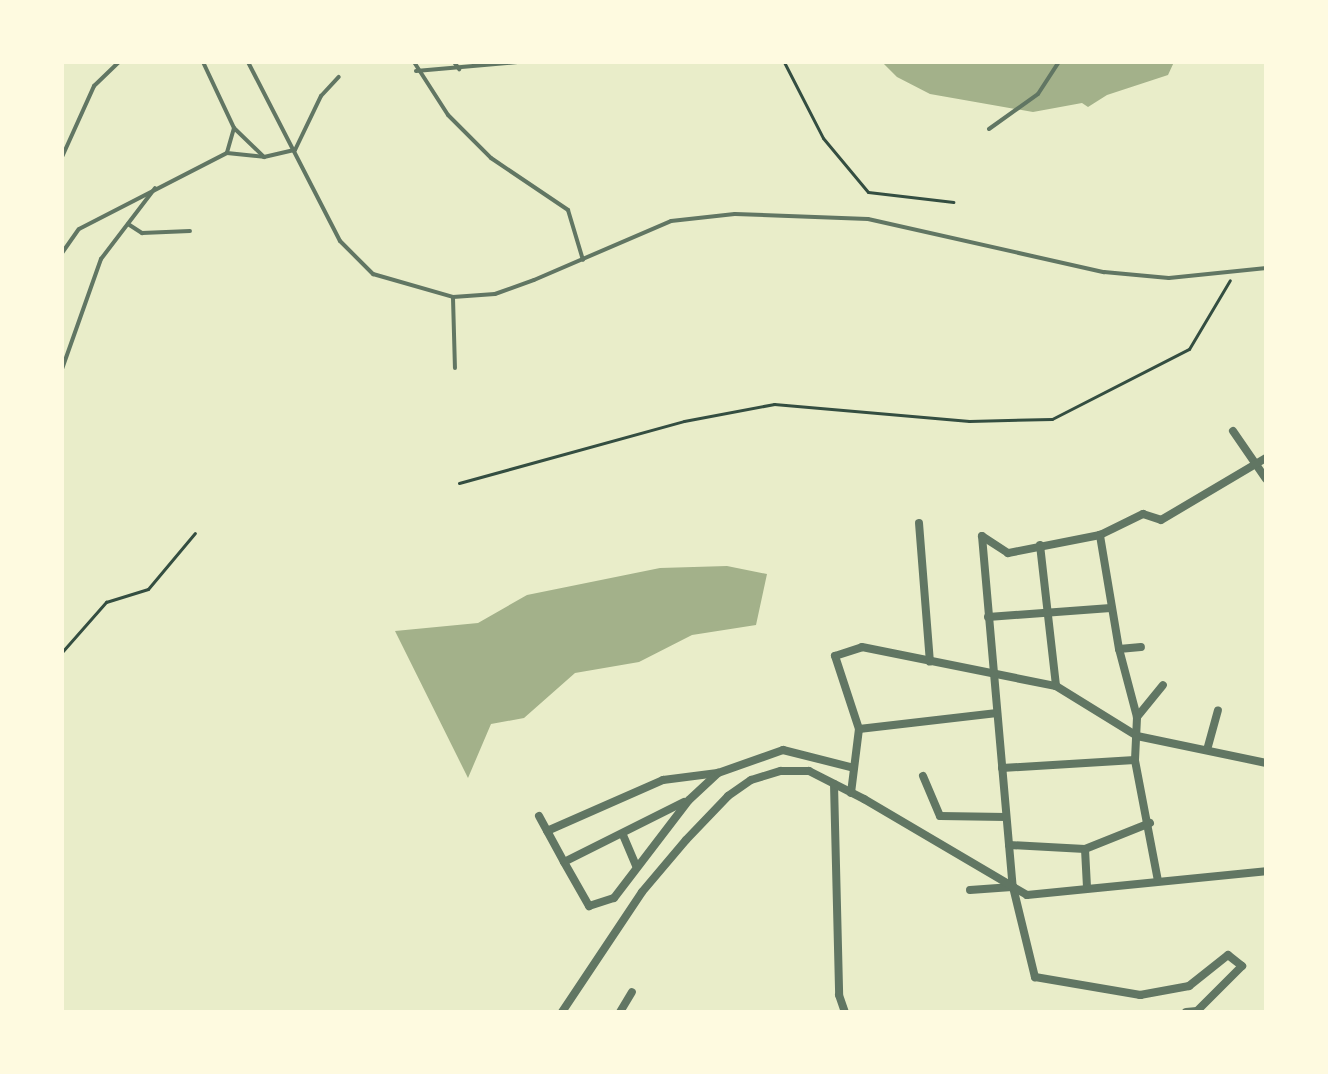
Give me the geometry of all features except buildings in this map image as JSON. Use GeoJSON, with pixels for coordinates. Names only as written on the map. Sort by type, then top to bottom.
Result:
{"type":"FeatureCollection","features":[{"type":"Feature","properties":{"kind":"street"},"geometry":{"type":"LineString","coordinates":[[1233,431],[1266,479]]}},
{"type":"Feature","properties":{"kind":"street"},"geometry":{"type":"LineString","coordinates":[[1186,1012],[1197,1011],[1242,966],[1228,955],[1189,986],[1140,995],[1035,977],[1013,887],[982,536],[1008,553],[1100,535],[1143,514],[1161,520],[1266,458]]}},
{"type":"Feature","properties":{"kind":"street"},"geometry":{"type":"LineString","coordinates":[[919,523],[930,662]]}},
{"type":"Feature","properties":{"kind":"street"},"geometry":{"type":"LineString","coordinates":[[1100,535],[1119,649],[1137,717],[1135,760],[1150,823],[1158,881]]}},
{"type":"Feature","properties":{"kind":"street"},"geometry":{"type":"LineString","coordinates":[[1040,545],[1056,686]]}},
{"type":"Feature","properties":{"kind":"street"},"geometry":{"type":"LineString","coordinates":[[988,617],[1111,608]]}},
{"type":"Feature","properties":{"kind":"street"},"geometry":{"type":"LineString","coordinates":[[851,793],[859,729],[835,656],[862,647],[993,676],[1056,686],[1137,736],[1266,763]]}},
{"type":"Feature","properties":{"kind":"street"},"geometry":{"type":"LineString","coordinates":[[1119,649],[1141,647]]}},
{"type":"Feature","properties":{"kind":"street"},"geometry":{"type":"LineString","coordinates":[[1137,717],[1163,685]]}},
{"type":"Feature","properties":{"kind":"street"},"geometry":{"type":"LineString","coordinates":[[1207,750],[1218,710]]}},
{"type":"Feature","properties":{"kind":"street"},"geometry":{"type":"LineString","coordinates":[[859,729],[997,713]]}},
{"type":"Feature","properties":{"kind":"street"},"geometry":{"type":"LineString","coordinates":[[547,831],[663,780],[718,773],[783,750],[854,768]]}},
{"type":"Feature","properties":{"kind":"street"},"geometry":{"type":"LineString","coordinates":[[1002,768],[1135,760]]}},
{"type":"Feature","properties":{"kind":"street"},"geometry":{"type":"LineString","coordinates":[[562,1012],[642,892],[728,796],[751,780],[781,771],[809,771],[1027,895],[1266,871]]}},
{"type":"Feature","properties":{"kind":"street"},"geometry":{"type":"LineString","coordinates":[[539,816],[589,906],[614,898],[636,865],[689,800],[718,773]]}},
{"type":"Feature","properties":{"kind":"street"},"geometry":{"type":"LineString","coordinates":[[923,776],[940,816],[1006,817]]}},
{"type":"Feature","properties":{"kind":"street"},"geometry":{"type":"LineString","coordinates":[[834,784],[839,995],[845,1012]]}},
{"type":"Feature","properties":{"kind":"street"},"geometry":{"type":"LineString","coordinates":[[564,862],[689,800]]}},
{"type":"Feature","properties":{"kind":"street"},"geometry":{"type":"LineString","coordinates":[[1009,845],[1085,849],[1150,823]]}},
{"type":"Feature","properties":{"kind":"street"},"geometry":{"type":"LineString","coordinates":[[623,835],[636,865]]}},
{"type":"Feature","properties":{"kind":"street"},"geometry":{"type":"LineString","coordinates":[[1085,849],[1087,887]]}},
{"type":"Feature","properties":{"kind":"street"},"geometry":{"type":"LineString","coordinates":[[970,890],[1013,887]]}},
{"type":"Feature","properties":{"kind":"street"},"geometry":{"type":"LineString","coordinates":[[620,1012],[632,992]]}},
{"type":"Feature","properties":{"kind":"lane"},"geometry":{"type":"LineString","coordinates":[[62,157],[94,86],[119,62]]}},
{"type":"Feature","properties":{"kind":"lane"},"geometry":{"type":"LineString","coordinates":[[203,62],[234,128],[264,157]]}},
{"type":"Feature","properties":{"kind":"lane"},"geometry":{"type":"LineString","coordinates":[[248,62],[340,241],[373,274],[453,297],[495,294],[694,216],[806,213],[920,228],[1104,272],[1169,278],[1266,268]]}},
{"type":"Feature","properties":{"kind":"lane"},"geometry":{"type":"LineString","coordinates":[[414,62],[416,71],[448,115],[491,158],[568,210],[583,260]]}},
{"type":"Feature","properties":{"kind":"lane"},"geometry":{"type":"LineString","coordinates":[[454,62],[459,69]]}},
{"type":"Feature","properties":{"kind":"lane"},"geometry":{"type":"LineString","coordinates":[[416,71],[518,62]]}},
{"type":"Feature","properties":{"kind":"lane"},"geometry":{"type":"LineString","coordinates":[[989,129],[1038,94],[1059,62]]}},
{"type":"Feature","properties":{"kind":"lane"},"geometry":{"type":"LineString","coordinates":[[295,150],[321,96],[339,77]]}},
{"type":"Feature","properties":{"kind":"lane"},"geometry":{"type":"LineString","coordinates":[[227,153],[234,128]]}},
{"type":"Feature","properties":{"kind":"lane"},"geometry":{"type":"LineString","coordinates":[[62,253],[79,229],[156,186],[227,153],[264,157],[295,150]]}},
{"type":"Feature","properties":{"kind":"lane"},"geometry":{"type":"LineString","coordinates":[[62,369],[101,259],[156,186]]}},
{"type":"Feature","properties":{"kind":"lane"},"geometry":{"type":"LineString","coordinates":[[128,224],[142,233],[190,231]]}},
{"type":"Feature","properties":{"kind":"lane"},"geometry":{"type":"LineString","coordinates":[[453,297],[455,368]]}},
{"type":"Feature","properties":{"kind":"path"},"geometry":{"type":"LineString","coordinates":[[784,62],[823,138],[868,192],[953,202]]}},
{"type":"Feature","properties":{"kind":"path"},"geometry":{"type":"LineString","coordinates":[[459,483],[684,421],[774,404],[969,421],[1052,419],[1189,349],[1234,273]]}},
{"type":"Feature","properties":{"kind":"path"},"geometry":{"type":"LineString","coordinates":[[62,652],[106,602],[148,589],[195,533]]}},
{"type":"Feature","properties":{"kind":"shaded area"},"geometry":{"type":"Polygon","coordinates":[[[882,62],[1174,62],[1168,75],[1107,95],[1088,107],[1082,103],[1033,112],[930,94],[897,77],[882,62]]]}},
{"type":"Feature","properties":{"kind":"shaded area"},"geometry":{"type":"Polygon","coordinates":[[[727,566],[767,574],[756,625],[692,635],[639,662],[575,673],[524,718],[491,724],[468,778],[395,631],[478,623],[527,595],[660,568],[727,566]]]}}]}
